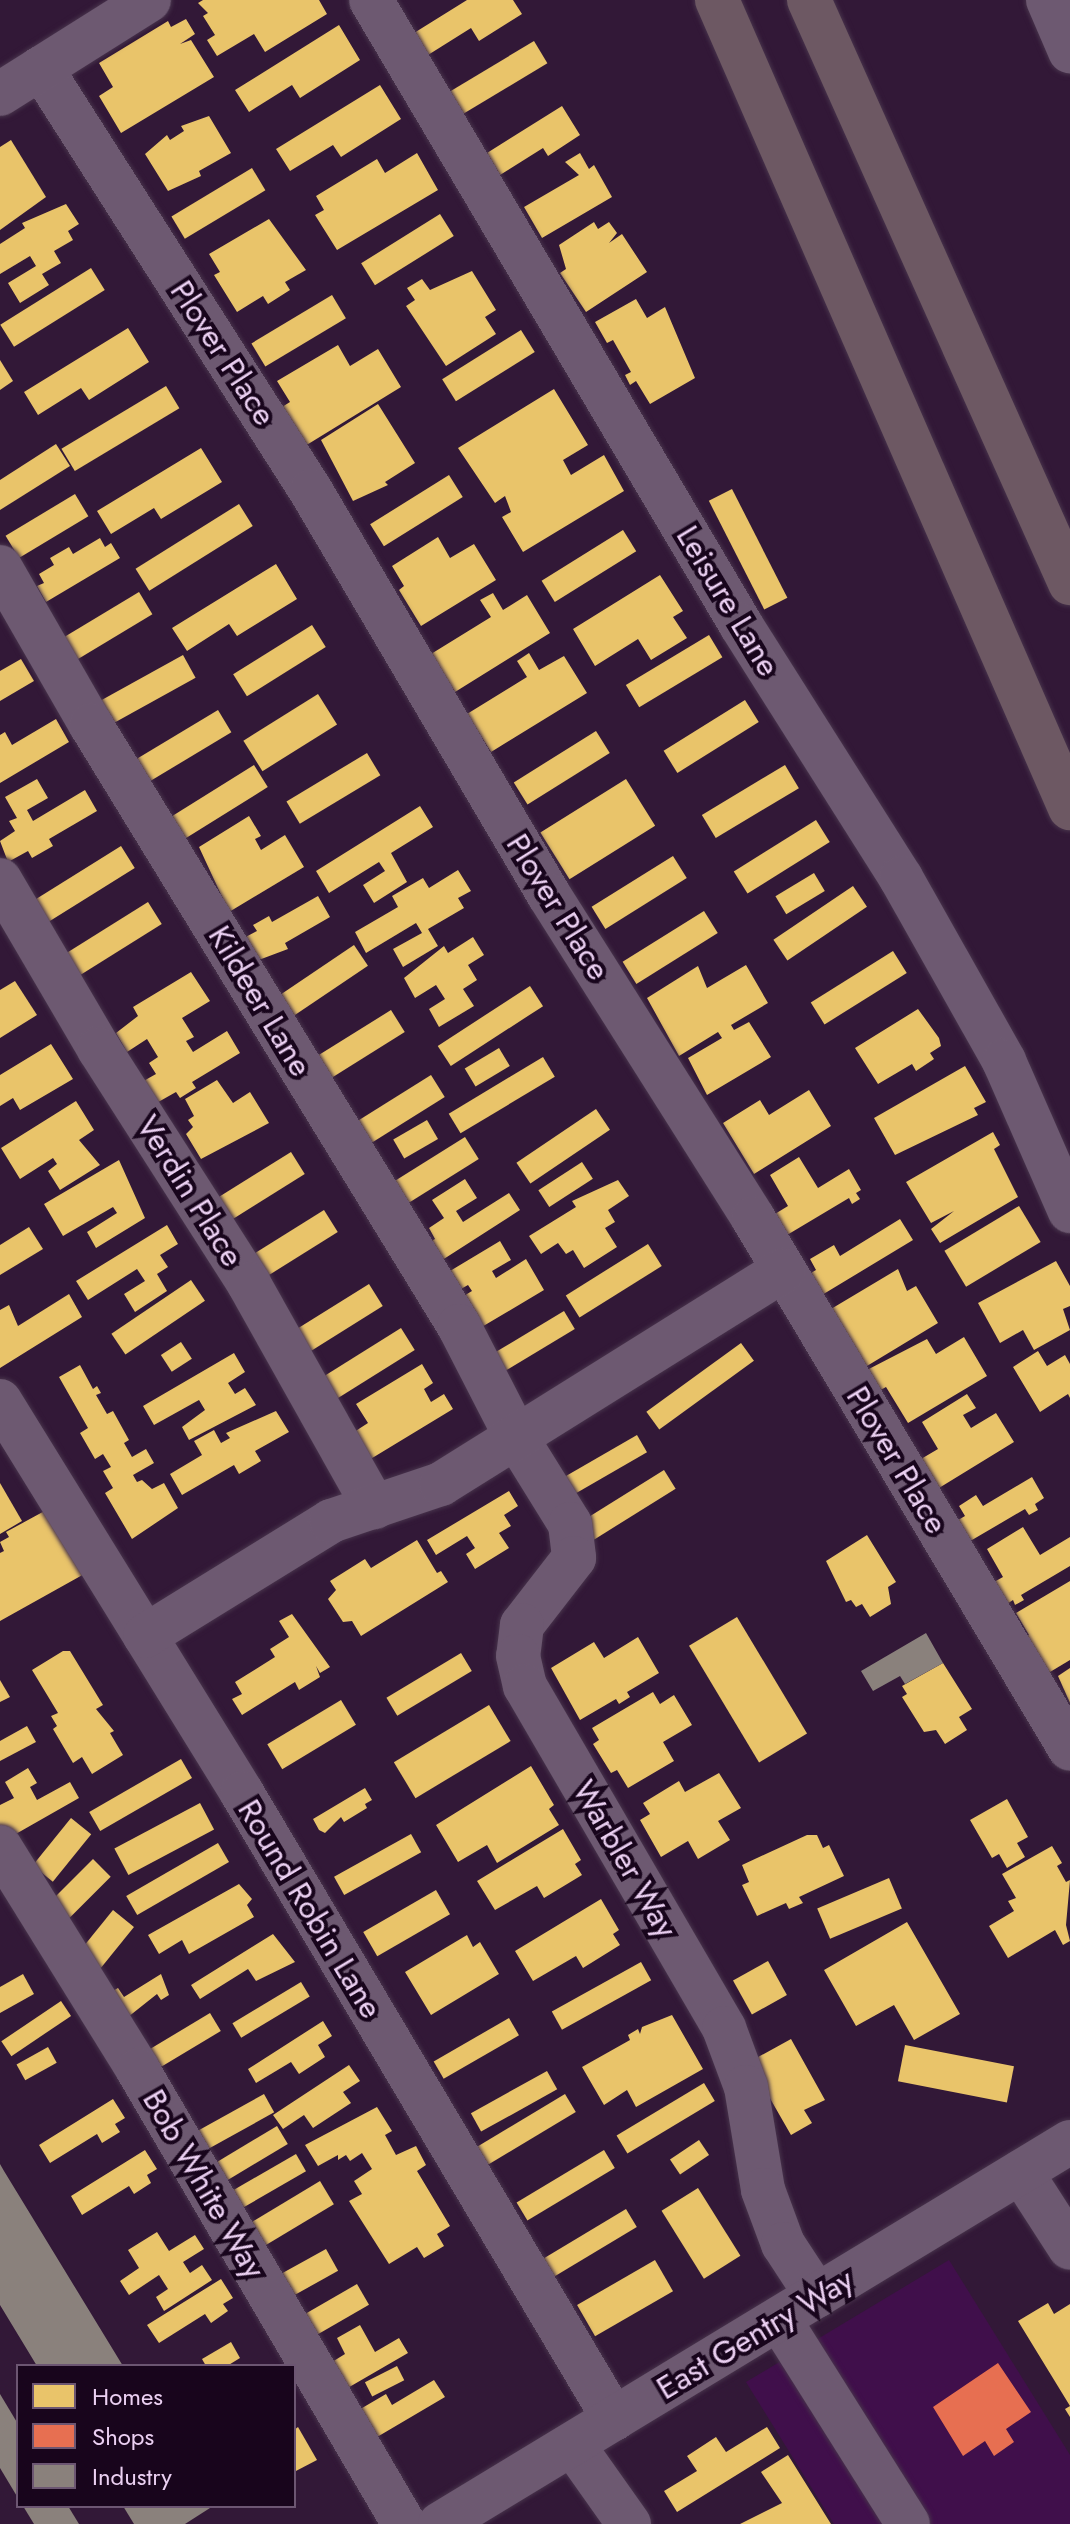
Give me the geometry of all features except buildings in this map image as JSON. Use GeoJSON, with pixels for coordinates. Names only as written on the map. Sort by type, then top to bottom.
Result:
{"type":"FeatureCollection","features":[{"type":"Feature","properties":{"kind":"highway"},"geometry":{"type":"LineString","coordinates":[[717,0],[1070,808]]}},
{"type":"Feature","properties":{"kind":"highway"},"geometry":{"type":"LineString","coordinates":[[809,0],[1070,583]]}},
{"type":"Feature","properties":{"kind":"street"},"geometry":{"type":"LineString","coordinates":[[0,94],[149,0]]}},
{"type":"Feature","properties":{"kind":"street","name":"Leisure Lane"},"geometry":{"type":"LineString","coordinates":[[371,0],[741,625],[901,878],[1004,1061],[1070,1211]]}},
{"type":"Feature","properties":{"kind":"street"},"geometry":{"type":"LineString","coordinates":[[1048,0],[1070,51]]}},
{"type":"Feature","properties":{"kind":"street","name":"Plover Place"},"geometry":{"type":"LineString","coordinates":[[41,68],[311,491],[549,895],[784,1270],[1070,1749]]}},
{"type":"Feature","properties":{"kind":"street","name":"Kildeer Lane"},"geometry":{"type":"LineString","coordinates":[[0,567],[91,725],[459,1326],[516,1437]]}},
{"type":"Feature","properties":{"kind":"street","name":"Verdin Place"},"geometry":{"type":"LineString","coordinates":[[0,880],[99,1049],[249,1284],[374,1507]]}},
{"type":"Feature","properties":{"kind":"street"},"geometry":{"type":"LineString","coordinates":[[145,1636],[331,1521],[441,1484],[784,1270]]}},
{"type":"Feature","properties":{"kind":"street","name":"Round Robin Lane"},"geometry":{"type":"LineString","coordinates":[[2,1412],[145,1636],[614,2419]]}},
{"type":"Feature","properties":{"kind":"street","name":"Warbler Way"},"geometry":{"type":"LineString","coordinates":[[516,1437],[570,1524],[574,1558],[522,1625],[518,1656],[525,1686],[724,2028],[746,2087],[763,2190],[783,2244],[817,2296]]}},
{"type":"Feature","properties":{"kind":"street","name":"Bob White Way"},"geometry":{"type":"LineString","coordinates":[[0,1847],[138,2070],[404,2524]]}},
{"type":"Feature","properties":{"kind":"street","name":"East Gentry Way"},"geometry":{"type":"LineString","coordinates":[[459,2519],[614,2419],[1070,2142]]}},
{"type":"Feature","properties":{"kind":"street"},"geometry":{"type":"LineString","coordinates":[[1021,2172],[1070,2248]]}},
{"type":"Feature","properties":{"kind":"street"},"geometry":{"type":"LineString","coordinates":[[779,2319],[908,2524]]}},
{"type":"Feature","properties":{"kind":"street"},"geometry":{"type":"LineString","coordinates":[[573,2445],[629,2524]]}},
{"type":"Feature","properties":{"kind":"shaded area"},"geometry":{"type":"Polygon","coordinates":[[[949,2260],[1070,2455],[1070,2524],[834,2524],[746,2382],[949,2260]]]}}]}
